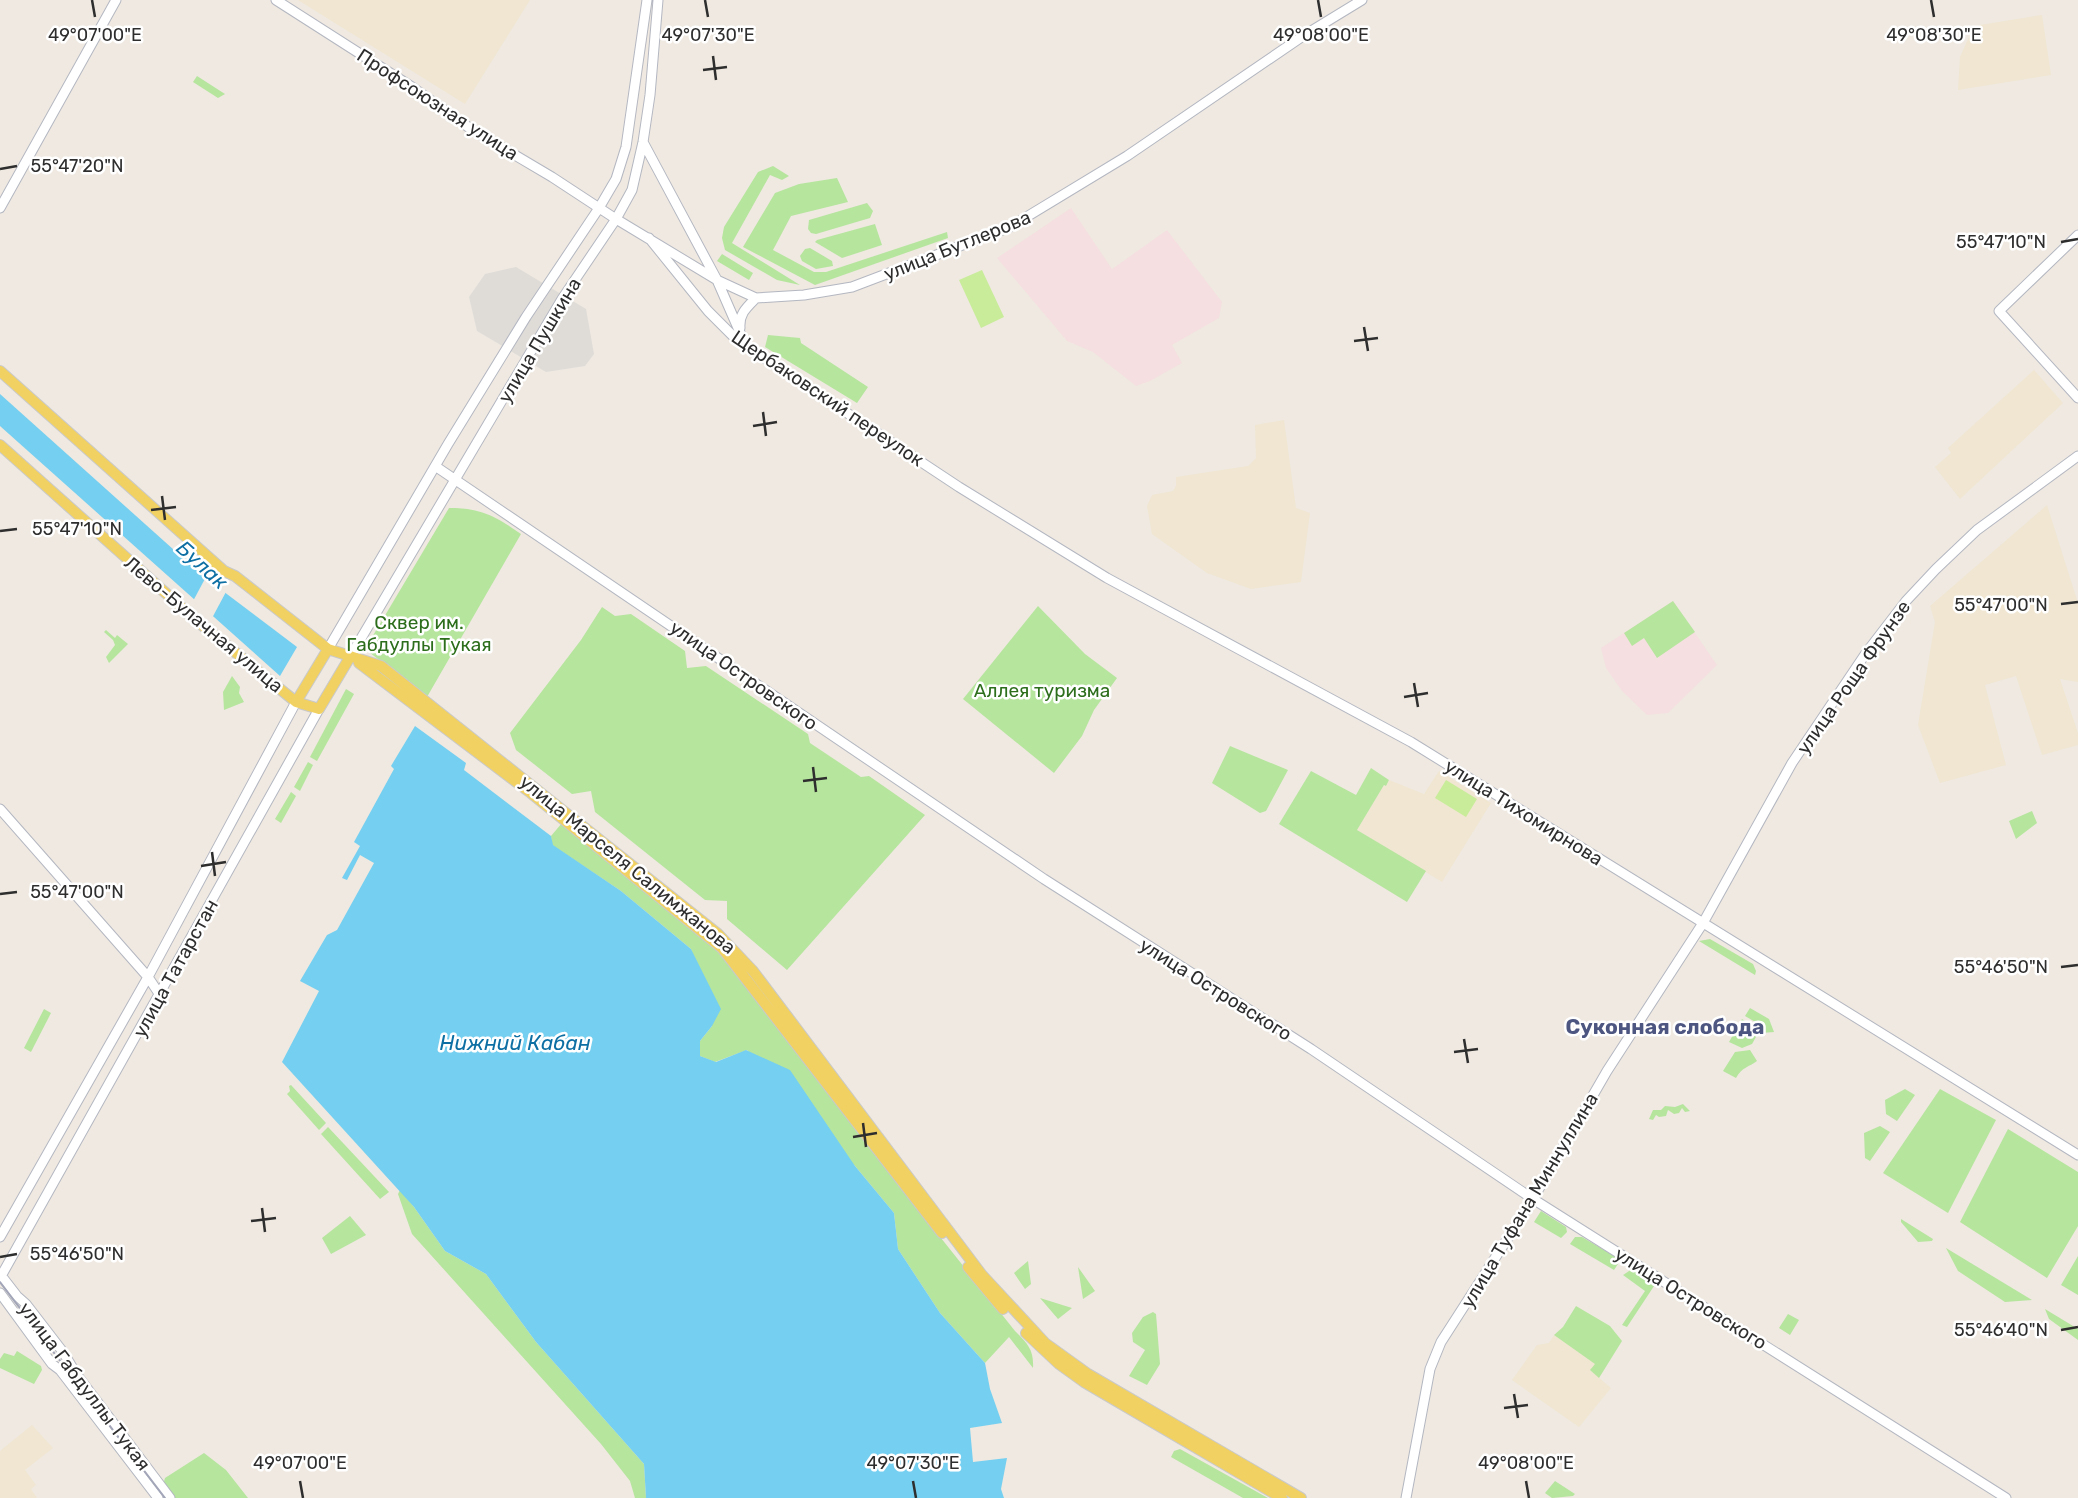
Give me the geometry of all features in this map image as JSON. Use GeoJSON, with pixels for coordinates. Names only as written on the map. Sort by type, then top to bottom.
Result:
{"type":"FeatureCollection","features":[{"type":"Feature","properties":{"kind":"main road"},"geometry":{"type":"LineString","coordinates":[[0,208],[116,0]]}},
{"type":"Feature","properties":{"kind":"main road","name":"Профсоюзная улица"},"geometry":{"type":"LineString","coordinates":[[276,0],[412,87],[471,129],[599,208]]}},
{"type":"Feature","properties":{"kind":"main road","name":"улица Пушкина"},"geometry":{"type":"LineString","coordinates":[[328,649],[526,317],[616,179],[626,147],[647,0]]}},
{"type":"Feature","properties":{"kind":"main road","name":"улица Пушкина"},"geometry":{"type":"LineString","coordinates":[[350,657],[562,299],[632,190],[650,95],[658,0]]}},
{"type":"Feature","properties":{"kind":"main road","name":"улица Бутлерова"},"geometry":{"type":"LineString","coordinates":[[599,208],[717,280],[757,298],[804,295],[852,287],[1010,228],[1127,156],[1281,51],[1362,0]]}},
{"type":"Feature","properties":{"kind":"main road"},"geometry":{"type":"LineString","coordinates":[[643,142],[717,280],[747,347]]}},
{"type":"Feature","properties":{"kind":"main road"},"geometry":{"type":"LineString","coordinates":[[2078,235],[1999,311],[2078,398]]}},
{"type":"Feature","properties":{"kind":"main road","name":"Щербаковский переулок"},"geometry":{"type":"LineString","coordinates":[[649,238],[708,311],[747,347],[959,487]]}},
{"type":"Feature","properties":{"kind":"main road"},"geometry":{"type":"LineString","coordinates":[[741,337],[740,318],[757,298]]}},
{"type":"Feature","properties":{"kind":"main road"},"geometry":{"type":"LineString","coordinates":[[0,371],[224,572],[234,576],[328,649],[350,657],[371,670],[531,793],[722,948],[985,1290],[1044,1351],[1084,1382],[1282,1498]]}},
{"type":"Feature","properties":{"kind":"main road","name":"Лево-Булачная улица"},"geometry":{"type":"LineString","coordinates":[[0,445],[197,621],[296,702],[319,709]]}},
{"type":"Feature","properties":{"kind":"main road","name":"улица Роща Фрунзе"},"geometry":{"type":"LineString","coordinates":[[1703,923],[1792,763],[1866,653],[1906,601],[1977,530],[2078,456]]}},
{"type":"Feature","properties":{"kind":"main road","name":"улица Островского"},"geometry":{"type":"LineString","coordinates":[[435,466],[1052,885],[1311,1049],[1533,1199],[2006,1498]]}},
{"type":"Feature","properties":{"kind":"main road","name":"улица Тихомирнова"},"geometry":{"type":"LineString","coordinates":[[959,487],[1107,578],[1411,741],[2078,1155]]}},
{"type":"Feature","properties":{"kind":"main road","name":"улица Татарстан"},"geometry":{"type":"LineString","coordinates":[[0,1237],[148,977],[296,702],[328,649]]}},
{"type":"Feature","properties":{"kind":"main road","name":"улица Татарстан"},"geometry":{"type":"LineString","coordinates":[[1,1276],[350,657]]}},
{"type":"Feature","properties":{"kind":"main road","name":"улица Марселя Салимжанова"},"geometry":{"type":"LineString","coordinates":[[350,657],[381,666],[568,813],[738,952],[982,1275],[1045,1343],[1088,1374],[1301,1498]]}},
{"type":"Feature","properties":{"kind":"main road"},"geometry":{"type":"LineString","coordinates":[[0,809],[148,977],[160,995]]}},
{"type":"Feature","properties":{"kind":"main road","name":"улица Туфана Миннуллина"},"geometry":{"type":"LineString","coordinates":[[1406,1498],[1435,1354],[1533,1199],[1607,1071],[1703,923]]}},
{"type":"Feature","properties":{"kind":"main road","name":"улица Габдуллы Тукая"},"geometry":{"type":"LineString","coordinates":[[1,1276],[63,1352],[77,1375],[170,1498]]}},
{"type":"Feature","properties":{"kind":"main road","name":"улица Габдуллы Тукая"},"geometry":{"type":"LineString","coordinates":[[0,1293],[52,1364],[61,1370],[158,1498]]}},
{"type":"Feature","properties":{"kind":"shaded area"},"geometry":{"type":"Polygon","coordinates":[[[298,0],[530,0],[465,104],[298,0]]]}},
{"type":"Feature","properties":{"kind":"shaded area"},"geometry":{"type":"Polygon","coordinates":[[[2042,15],[2051,75],[1958,90],[1960,57],[1974,26],[2042,15]]]}},
{"type":"Feature","properties":{"kind":"shaded area"},"geometry":{"type":"Polygon","coordinates":[[[1071,208],[1112,269],[1167,230],[1222,302],[1219,318],[1172,345],[1182,363],[1136,386],[1093,352],[1067,341],[997,258],[1071,208]]]}},
{"type":"Feature","properties":{"kind":"shaded area"},"geometry":{"type":"Polygon","coordinates":[[[516,267],[586,309],[594,354],[585,366],[546,372],[477,331],[469,297],[485,274],[516,267]]]}},
{"type":"Feature","properties":{"kind":"shaded area"},"geometry":{"type":"Polygon","coordinates":[[[2034,370],[2063,403],[1960,499],[1935,467],[1951,453],[1948,448],[2034,370]]]}},
{"type":"Feature","properties":{"kind":"shaded area"},"geometry":{"type":"Polygon","coordinates":[[[1284,420],[1296,508],[1310,513],[1301,582],[1251,589],[1207,573],[1152,534],[1147,506],[1152,495],[1173,491],[1176,477],[1248,466],[1256,458],[1255,425],[1284,420]]]}},
{"type":"Feature","properties":{"kind":"shaded area"},"geometry":{"type":"Polygon","coordinates":[[[2047,505],[2078,603],[2078,682],[2060,679],[2078,733],[2078,745],[2042,755],[2016,676],[1985,685],[2006,765],[1940,783],[1918,725],[1935,622],[1930,606],[2047,505]]]}},
{"type":"Feature","properties":{"kind":"shaded area"},"geometry":{"type":"Polygon","coordinates":[[[1673,601],[1717,665],[1668,713],[1647,715],[1622,691],[1606,668],[1601,648],[1673,601]]]}},
{"type":"Feature","properties":{"kind":"shaded area"},"geometry":{"type":"Polygon","coordinates":[[[1439,771],[1491,803],[1442,882],[1357,830],[1389,780],[1424,794],[1439,771]]]}},
{"type":"Feature","properties":{"kind":"shaded area"},"geometry":{"type":"Polygon","coordinates":[[[1554,1335],[1596,1364],[1590,1370],[1611,1388],[1579,1427],[1512,1380],[1537,1345],[1549,1343],[1554,1335]]]}},
{"type":"Feature","properties":{"kind":"shaded area"},"geometry":{"type":"Polygon","coordinates":[[[32,1425],[53,1448],[25,1470],[36,1485],[31,1489],[37,1498],[0,1498],[0,1451],[32,1425]]]}},
{"type":"Feature","properties":{"kind":"green space"},"geometry":{"type":"Polygon","coordinates":[[[197,76],[225,94],[218,98],[193,82],[197,76]]]}},
{"type":"Feature","properties":{"kind":"green space"},"geometry":{"type":"Polygon","coordinates":[[[773,166],[789,176],[782,180],[770,175],[732,243],[800,285],[777,280],[725,250],[722,238],[724,227],[758,172],[773,166]]]}},
{"type":"Feature","properties":{"kind":"green space"},"geometry":{"type":"Polygon","coordinates":[[[837,178],[848,202],[791,216],[773,250],[814,272],[826,272],[947,232],[948,238],[815,285],[743,247],[775,193],[799,184],[837,178]]]}},
{"type":"Feature","properties":{"kind":"green space"},"geometry":{"type":"Polygon","coordinates":[[[867,203],[873,211],[870,218],[816,234],[808,229],[809,220],[867,203]]]}},
{"type":"Feature","properties":{"kind":"green space"},"geometry":{"type":"Polygon","coordinates":[[[875,224],[882,245],[842,258],[815,242],[817,240],[875,224]]]}},
{"type":"Feature","properties":{"kind":"green space"},"geometry":{"type":"Polygon","coordinates":[[[810,248],[832,261],[833,266],[816,269],[802,261],[800,256],[805,249],[810,248]]]}},
{"type":"Feature","properties":{"kind":"green space"},"geometry":{"type":"Polygon","coordinates":[[[722,254],[753,273],[749,280],[717,261],[722,254]]]}},
{"type":"Feature","properties":{"kind":"green space"},"geometry":{"type":"Polygon","coordinates":[[[982,270],[1004,317],[981,328],[959,280],[982,270]]]}},
{"type":"Feature","properties":{"kind":"green space"},"geometry":{"type":"Polygon","coordinates":[[[768,335],[800,338],[801,343],[868,387],[857,403],[765,347],[768,335]]]}},
{"type":"Feature","properties":{"kind":"green space","name":"Сквер им. Габдуллы Тукая"},"geometry":{"type":"Polygon","coordinates":[[[449,508],[487,514],[521,534],[427,697],[365,649],[449,508]]]}},
{"type":"Feature","properties":{"kind":"green space"},"geometry":{"type":"Polygon","coordinates":[[[1673,601],[1695,632],[1657,658],[1644,638],[1632,646],[1624,633],[1673,601]]]}},
{"type":"Feature","properties":{"kind":"green space","name":"Аллея туризма"},"geometry":{"type":"Polygon","coordinates":[[[1038,606],[1085,654],[1117,678],[1094,710],[1082,736],[1054,773],[963,699],[1038,606]]]}},
{"type":"Feature","properties":{"kind":"green space"},"geometry":{"type":"Polygon","coordinates":[[[602,607],[615,616],[631,614],[685,651],[687,668],[706,666],[808,734],[810,743],[861,777],[869,776],[925,815],[787,970],[727,919],[727,901],[705,900],[595,812],[591,791],[572,794],[516,750],[510,733],[581,640],[602,607]]]}},
{"type":"Feature","properties":{"kind":"green space"},"geometry":{"type":"Polygon","coordinates":[[[106,630],[128,644],[109,663],[106,657],[115,645],[104,632],[106,630]]]}},
{"type":"Feature","properties":{"kind":"green space"},"geometry":{"type":"Polygon","coordinates":[[[232,676],[240,687],[239,693],[244,702],[224,710],[223,692],[232,676]]]}},
{"type":"Feature","properties":{"kind":"green space"},"geometry":{"type":"Polygon","coordinates":[[[346,689],[354,694],[317,761],[310,757],[346,689]]]}},
{"type":"Feature","properties":{"kind":"green space"},"geometry":{"type":"Polygon","coordinates":[[[1230,746],[1288,770],[1266,811],[1260,813],[1212,783],[1230,746]]]}},
{"type":"Feature","properties":{"kind":"green space"},"geometry":{"type":"Polygon","coordinates":[[[308,762],[313,765],[300,791],[294,787],[308,762]]]}},
{"type":"Feature","properties":{"kind":"green space"},"geometry":{"type":"Polygon","coordinates":[[[1371,768],[1389,780],[1357,830],[1426,871],[1407,902],[1279,824],[1311,771],[1356,795],[1371,768]]]}},
{"type":"Feature","properties":{"kind":"green space"},"geometry":{"type":"Polygon","coordinates":[[[1446,780],[1477,799],[1466,817],[1435,798],[1446,780]]]}},
{"type":"Feature","properties":{"kind":"green space"},"geometry":{"type":"Polygon","coordinates":[[[291,792],[296,796],[281,823],[275,819],[291,792]]]}},
{"type":"Feature","properties":{"kind":"green space"},"geometry":{"type":"Polygon","coordinates":[[[2032,811],[2037,823],[2016,839],[2009,821],[2032,811]]]}},
{"type":"Feature","properties":{"kind":"green space"},"geometry":{"type":"Polygon","coordinates":[[[562,823],[681,917],[721,954],[753,990],[863,1140],[1027,1344],[1033,1368],[1009,1337],[985,1363],[940,1313],[898,1249],[894,1213],[855,1166],[747,1050],[715,1062],[700,1056],[700,1041],[712,1026],[691,949],[621,891],[552,845],[551,836],[562,823]]]}},
{"type":"Feature","properties":{"kind":"green space"},"geometry":{"type":"Polygon","coordinates":[[[1710,939],[1753,964],[1755,975],[1699,941],[1710,939]]]}},
{"type":"Feature","properties":{"kind":"green space"},"geometry":{"type":"Polygon","coordinates":[[[1750,1008],[1769,1019],[1774,1032],[1761,1033],[1757,1023],[1745,1016],[1750,1008]]]}},
{"type":"Feature","properties":{"kind":"green space"},"geometry":{"type":"Polygon","coordinates":[[[44,1009],[51,1013],[31,1052],[24,1048],[44,1009]]]}},
{"type":"Feature","properties":{"kind":"green space"},"geometry":{"type":"Polygon","coordinates":[[[1742,1019],[1754,1027],[1756,1037],[1752,1044],[1742,1048],[1729,1042],[1742,1019]]]}},
{"type":"Feature","properties":{"kind":"green space"},"geometry":{"type":"Polygon","coordinates":[[[1750,1050],[1757,1061],[1743,1069],[1736,1078],[1723,1071],[1735,1052],[1750,1050]]]}},
{"type":"Feature","properties":{"kind":"green space"},"geometry":{"type":"Polygon","coordinates":[[[291,1085],[326,1123],[319,1130],[287,1094],[291,1085]]]}},
{"type":"Feature","properties":{"kind":"green space"},"geometry":{"type":"Polygon","coordinates":[[[1905,1089],[1915,1095],[1897,1121],[1886,1114],[1885,1100],[1905,1089]]]}},
{"type":"Feature","properties":{"kind":"green space"},"geometry":{"type":"Polygon","coordinates":[[[1940,1089],[1996,1120],[1948,1213],[1883,1173],[1940,1089]]]}},
{"type":"Feature","properties":{"kind":"green space"},"geometry":{"type":"Polygon","coordinates":[[[1683,1104],[1690,1111],[1685,1112],[1682,1108],[1679,1113],[1674,1114],[1668,1110],[1666,1116],[1656,1115],[1653,1120],[1649,1119],[1653,1110],[1683,1104]]]}},
{"type":"Feature","properties":{"kind":"green space"},"geometry":{"type":"Polygon","coordinates":[[[1880,1126],[1890,1132],[1870,1161],[1865,1158],[1864,1133],[1880,1126]]]}},
{"type":"Feature","properties":{"kind":"green space"},"geometry":{"type":"Polygon","coordinates":[[[328,1127],[389,1192],[380,1199],[321,1134],[328,1127]]]}},
{"type":"Feature","properties":{"kind":"green space"},"geometry":{"type":"Polygon","coordinates":[[[2008,1129],[2078,1172],[2078,1226],[2047,1278],[1960,1222],[2008,1129]]]}},
{"type":"Feature","properties":{"kind":"green space"},"geometry":{"type":"Polygon","coordinates":[[[400,1190],[445,1251],[486,1274],[536,1342],[644,1464],[646,1498],[635,1498],[630,1481],[601,1444],[412,1234],[398,1194],[400,1190]]]}},
{"type":"Feature","properties":{"kind":"green space"},"geometry":{"type":"Polygon","coordinates":[[[1541,1211],[1566,1227],[1567,1232],[1561,1238],[1534,1222],[1541,1211]]]}},
{"type":"Feature","properties":{"kind":"green space"},"geometry":{"type":"Polygon","coordinates":[[[350,1216],[366,1235],[331,1254],[322,1238],[350,1216]]]}},
{"type":"Feature","properties":{"kind":"green space"},"geometry":{"type":"Polygon","coordinates":[[[1901,1219],[1933,1239],[1932,1241],[1918,1242],[1901,1219]]]}},
{"type":"Feature","properties":{"kind":"green space"},"geometry":{"type":"Polygon","coordinates":[[[1575,1237],[1582,1237],[1616,1257],[1618,1264],[1614,1270],[1570,1244],[1575,1237]]]}},
{"type":"Feature","properties":{"kind":"green space"},"geometry":{"type":"Polygon","coordinates":[[[1946,1248],[2032,1300],[2005,1302],[1958,1271],[1946,1248]]]}},
{"type":"Feature","properties":{"kind":"green space"},"geometry":{"type":"Polygon","coordinates":[[[2078,1256],[2078,1295],[2061,1285],[2078,1256]]]}},
{"type":"Feature","properties":{"kind":"green space"},"geometry":{"type":"Polygon","coordinates":[[[1028,1261],[1031,1284],[1025,1289],[1014,1273],[1028,1261]]]}},
{"type":"Feature","properties":{"kind":"green space"},"geometry":{"type":"Polygon","coordinates":[[[1078,1267],[1095,1291],[1083,1299],[1078,1267]]]}},
{"type":"Feature","properties":{"kind":"green space"},"geometry":{"type":"Polygon","coordinates":[[[1632,1269],[1656,1283],[1627,1327],[1622,1325],[1645,1291],[1623,1275],[1632,1269]]]}},
{"type":"Feature","properties":{"kind":"green space"},"geometry":{"type":"Polygon","coordinates":[[[1040,1298],[1072,1308],[1058,1319],[1040,1298]]]}},
{"type":"Feature","properties":{"kind":"green space"},"geometry":{"type":"Polygon","coordinates":[[[1576,1306],[1610,1326],[1622,1341],[1599,1378],[1590,1370],[1595,1364],[1554,1335],[1563,1327],[1576,1306]]]}},
{"type":"Feature","properties":{"kind":"green space"},"geometry":{"type":"Polygon","coordinates":[[[2045,1309],[2078,1329],[2078,1340],[2049,1319],[2045,1309]]]}},
{"type":"Feature","properties":{"kind":"green space"},"geometry":{"type":"Polygon","coordinates":[[[1153,1312],[1156,1314],[1160,1364],[1147,1385],[1129,1376],[1145,1350],[1133,1342],[1132,1333],[1143,1317],[1153,1312]]]}},
{"type":"Feature","properties":{"kind":"green space"},"geometry":{"type":"Polygon","coordinates":[[[1788,1314],[1799,1320],[1790,1335],[1779,1328],[1788,1314]]]}},
{"type":"Feature","properties":{"kind":"green space"},"geometry":{"type":"Polygon","coordinates":[[[17,1351],[41,1366],[42,1370],[34,1384],[0,1368],[0,1359],[4,1353],[14,1356],[17,1351]]]}},
{"type":"Feature","properties":{"kind":"green space"},"geometry":{"type":"Polygon","coordinates":[[[1180,1449],[1268,1498],[1243,1498],[1171,1457],[1174,1451],[1180,1449]]]}},
{"type":"Feature","properties":{"kind":"green space"},"geometry":{"type":"Polygon","coordinates":[[[204,1453],[226,1470],[248,1498],[159,1498],[165,1478],[204,1453]]]}},
{"type":"Feature","properties":{"kind":"green space"},"geometry":{"type":"Polygon","coordinates":[[[1555,1481],[1575,1494],[1552,1498],[1545,1493],[1555,1481]]]}},
{"type":"Feature","properties":{"kind":"water","name":"Булак"},"geometry":{"type":"Polygon","coordinates":[[[0,394],[203,576],[297,647],[280,676],[0,426],[0,394]]]}},
{"type":"Feature","properties":{"kind":"water","name":"Нижний Кабан"},"geometry":{"type":"Polygon","coordinates":[[[415,726],[466,763],[464,770],[551,836],[553,845],[621,891],[691,949],[721,1009],[700,1041],[700,1056],[716,1062],[746,1050],[790,1070],[855,1166],[894,1213],[898,1249],[940,1313],[985,1363],[990,1389],[1002,1423],[970,1428],[973,1462],[1007,1458],[1001,1489],[1004,1498],[646,1498],[644,1464],[536,1342],[486,1274],[445,1251],[414,1207],[282,1062],[319,991],[300,981],[327,935],[337,930],[374,863],[360,855],[347,880],[342,878],[360,846],[354,842],[394,769],[391,766],[415,726]]]}},
{"type":"Feature","properties":{"kind":"pier"},"geometry":{"type":"Polygon","coordinates":[[[207,575],[227,590],[211,620],[192,603],[207,575]]]}},
{"type":"Feature","properties":{"kind":"tram line"},"geometry":{"type":"LineString","coordinates":[[0,1282],[165,1498]]}},
{"type":"Feature","properties":{"kind":"district","name":"Суконная слобода"},"geometry":{"type":"Point","coordinates":[1665,1027]}}]}
